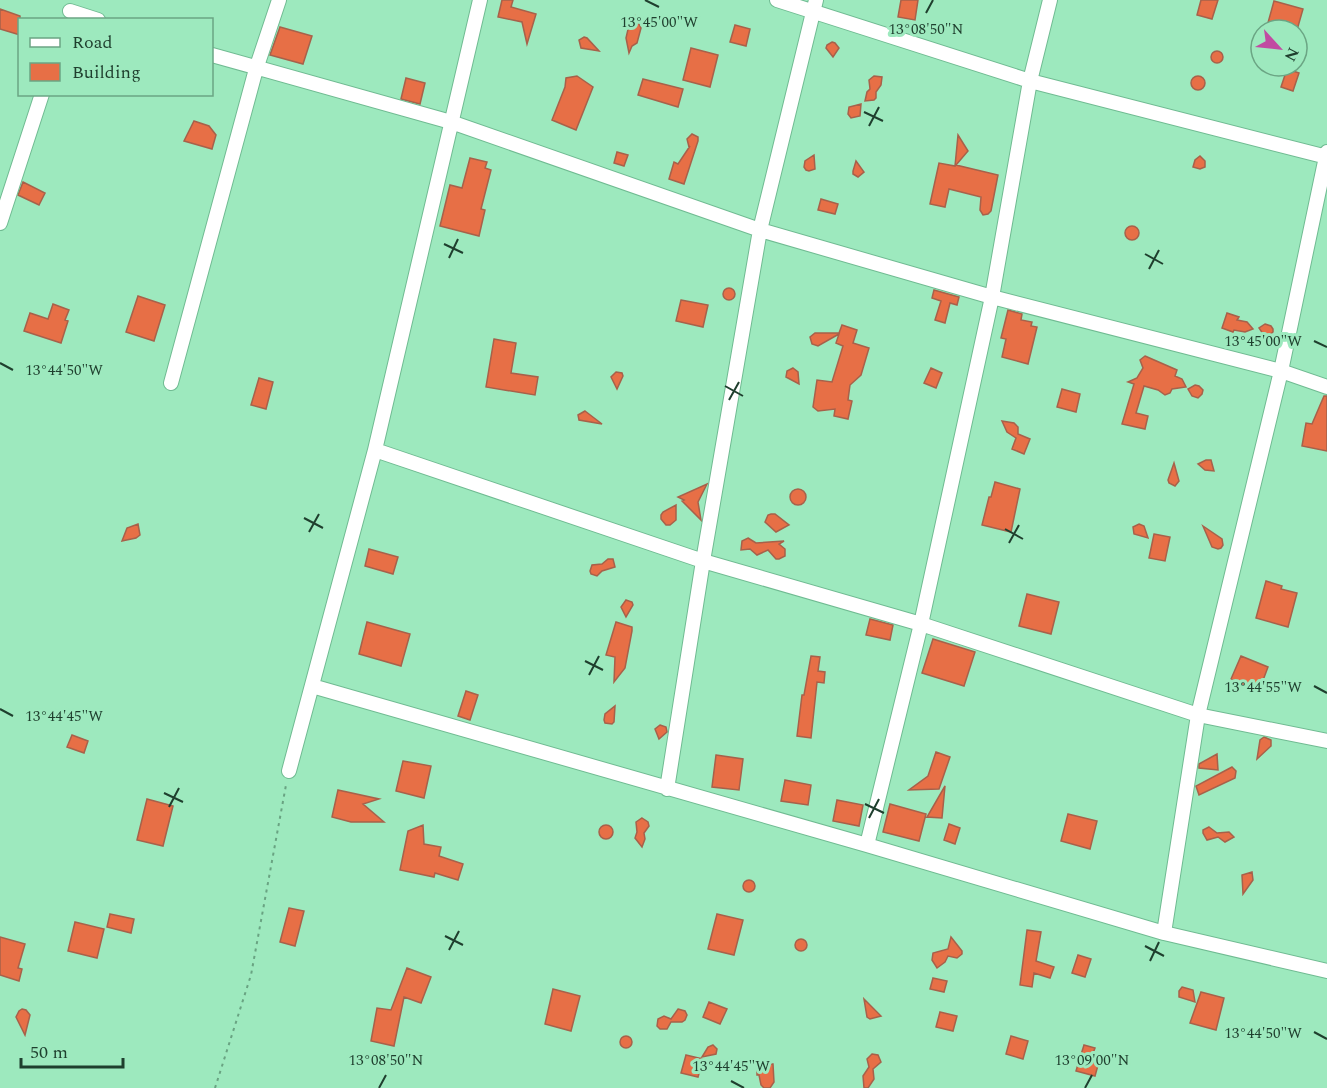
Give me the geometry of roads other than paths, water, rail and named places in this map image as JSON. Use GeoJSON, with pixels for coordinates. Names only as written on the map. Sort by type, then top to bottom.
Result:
{"type":"FeatureCollection","features":[{"type":"Feature","properties":{"kind":"street"},"geometry":{"type":"LineString","coordinates":[[171,383],[256,69],[279,0]]}},
{"type":"Feature","properties":{"kind":"street"},"geometry":{"type":"LineString","coordinates":[[289,771],[375,450],[480,0]]}},
{"type":"Feature","properties":{"kind":"street"},"geometry":{"type":"LineString","coordinates":[[777,0],[815,5],[1030,81],[1327,156],[1281,371],[1198,715],[1164,933]]}},
{"type":"Feature","properties":{"kind":"street"},"geometry":{"type":"LineString","coordinates":[[867,845],[921,624],[992,297],[1030,81],[1050,0]]}},
{"type":"Feature","properties":{"kind":"street"},"geometry":{"type":"LineString","coordinates":[[667,789],[703,561],[760,230],[815,5]]}},
{"type":"Feature","properties":{"kind":"street"},"geometry":{"type":"LineString","coordinates":[[70,10],[92,18]]}},
{"type":"Feature","properties":{"kind":"street"},"geometry":{"type":"LineString","coordinates":[[213,55],[450,122],[760,230],[992,297],[1281,371],[1327,387]]}},
{"type":"Feature","properties":{"kind":"street"},"geometry":{"type":"LineString","coordinates":[[0,222],[41,96]]}},
{"type":"Feature","properties":{"kind":"street"},"geometry":{"type":"LineString","coordinates":[[375,450],[703,561],[921,624],[1198,715],[1327,741]]}},
{"type":"Feature","properties":{"kind":"street"},"geometry":{"type":"LineString","coordinates":[[312,686],[867,845],[1164,933],[1327,971]]}}]}
